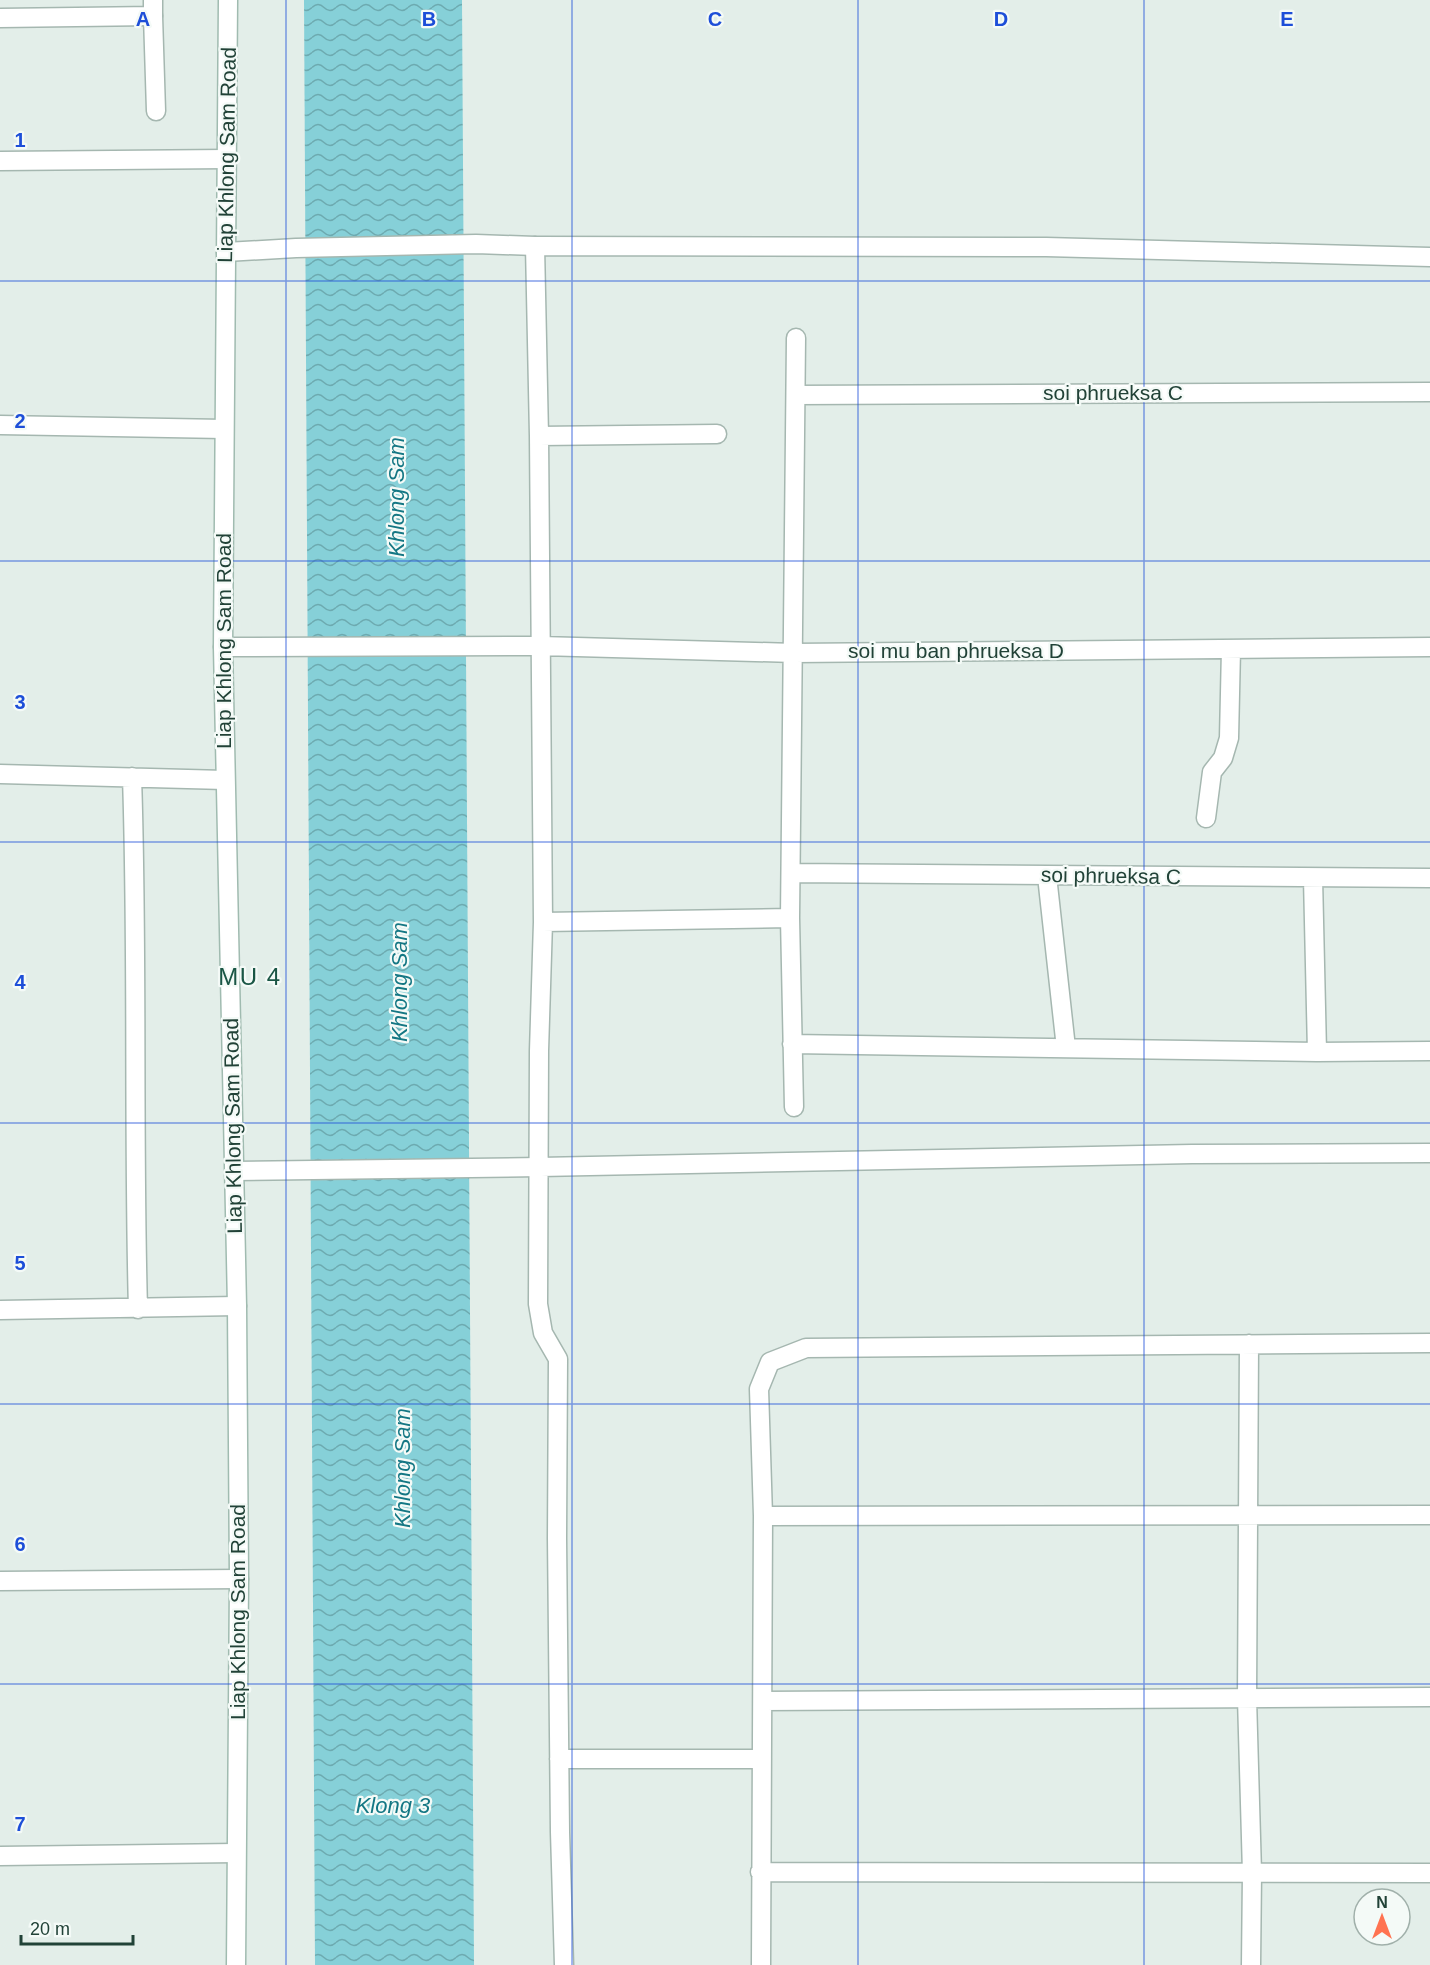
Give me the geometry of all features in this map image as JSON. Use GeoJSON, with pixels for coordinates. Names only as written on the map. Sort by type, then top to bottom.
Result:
{"type":"FeatureCollection","features":[{"type":"Feature","properties":{"kind":"street","name":"Liap Khlong Sam Road"},"geometry":{"type":"LineString","coordinates":[[228,0],[223,647],[237,1306],[239,1579],[236,1965]]}},
{"type":"Feature","properties":{"kind":"street"},"geometry":{"type":"LineString","coordinates":[[0,18],[153,8],[156,111]]}},
{"type":"Feature","properties":{"kind":"street"},"geometry":{"type":"LineString","coordinates":[[0,161],[226,159]]}},
{"type":"Feature","properties":{"kind":"street"},"geometry":{"type":"LineString","coordinates":[[226,252],[476,244],[1046,247],[1430,257]]}},
{"type":"Feature","properties":{"kind":"street"},"geometry":{"type":"LineString","coordinates":[[535,246],[543,922],[539,1051],[538,1304],[543,1333],[558,1359],[559,1759],[564,1965]]}},
{"type":"Feature","properties":{"kind":"street"},"geometry":{"type":"LineString","coordinates":[[794,1107],[790,918],[796,338]]}},
{"type":"Feature","properties":{"kind":"street","name":"soi phrueksa C"},"geometry":{"type":"LineString","coordinates":[[796,395],[1430,392]]}},
{"type":"Feature","properties":{"kind":"street"},"geometry":{"type":"LineString","coordinates":[[0,426],[224,429]]}},
{"type":"Feature","properties":{"kind":"street"},"geometry":{"type":"LineString","coordinates":[[539,436],[717,434]]}},
{"type":"Feature","properties":{"kind":"street","name":"soi mu ban phrueksa D"},"geometry":{"type":"LineString","coordinates":[[223,647],[541,646],[794,653],[1430,647]]}},
{"type":"Feature","properties":{"kind":"street"},"geometry":{"type":"LineString","coordinates":[[1206,818],[1212,772],[1223,758],[1229,738],[1231,649]]}},
{"type":"Feature","properties":{"kind":"street"},"geometry":{"type":"LineString","coordinates":[[0,774],[225,780]]}},
{"type":"Feature","properties":{"kind":"street"},"geometry":{"type":"LineString","coordinates":[[132,777],[136,988],[135,1227],[138,1309]]}},
{"type":"Feature","properties":{"kind":"street","name":"soi phrueksa C"},"geometry":{"type":"LineString","coordinates":[[791,873],[1430,878]]}},
{"type":"Feature","properties":{"kind":"street"},"geometry":{"type":"LineString","coordinates":[[1047,876],[1066,1048]]}},
{"type":"Feature","properties":{"kind":"street"},"geometry":{"type":"LineString","coordinates":[[1313,878],[1317,1052]]}},
{"type":"Feature","properties":{"kind":"street"},"geometry":{"type":"LineString","coordinates":[[543,922],[790,918]]}},
{"type":"Feature","properties":{"kind":"street"},"geometry":{"type":"LineString","coordinates":[[792,1044],[1430,1052]]}},
{"type":"Feature","properties":{"kind":"street"},"geometry":{"type":"LineString","coordinates":[[234,1171],[1180,1154],[1430,1153]]}},
{"type":"Feature","properties":{"kind":"street"},"geometry":{"type":"LineString","coordinates":[[0,1310],[237,1306]]}},
{"type":"Feature","properties":{"kind":"street"},"geometry":{"type":"LineString","coordinates":[[761,1965],[763,1516],[759,1389],[770,1362],[806,1348],[1430,1343]]}},
{"type":"Feature","properties":{"kind":"street"},"geometry":{"type":"LineString","coordinates":[[1249,1344],[1247,1698],[1252,1873],[1251,1965]]}},
{"type":"Feature","properties":{"kind":"street"},"geometry":{"type":"LineString","coordinates":[[763,1516],[1430,1515]]}},
{"type":"Feature","properties":{"kind":"street"},"geometry":{"type":"LineString","coordinates":[[0,1581],[239,1579]]}},
{"type":"Feature","properties":{"kind":"street"},"geometry":{"type":"LineString","coordinates":[[763,1701],[1430,1697]]}},
{"type":"Feature","properties":{"kind":"street"},"geometry":{"type":"LineString","coordinates":[[559,1759],[762,1759]]}},
{"type":"Feature","properties":{"kind":"street"},"geometry":{"type":"LineString","coordinates":[[0,1856],[236,1853]]}},
{"type":"Feature","properties":{"kind":"street"},"geometry":{"type":"LineString","coordinates":[[760,1872],[1430,1873]]}},
{"type":"Feature","properties":{"kind":"water","name":"Klong 3"},"geometry":{"type":"Polygon","coordinates":[[[304,0],[462,0],[474,1965],[315,1965],[304,0]]]}},
{"type":"Feature","properties":{"kind":"district","name":"MU 4"},"geometry":{"type":"Point","coordinates":[250,977]}},
{"type":"Feature","properties":{"kind":"water label","name":"Khlong Sam"},"geometry":{"type":"Point","coordinates":[396,497]}},
{"type":"Feature","properties":{"kind":"water label","name":"Khlong Sam"},"geometry":{"type":"Point","coordinates":[399,982]}},
{"type":"Feature","properties":{"kind":"water label","name":"Khlong Sam"},"geometry":{"type":"Point","coordinates":[402,1468]}}]}
